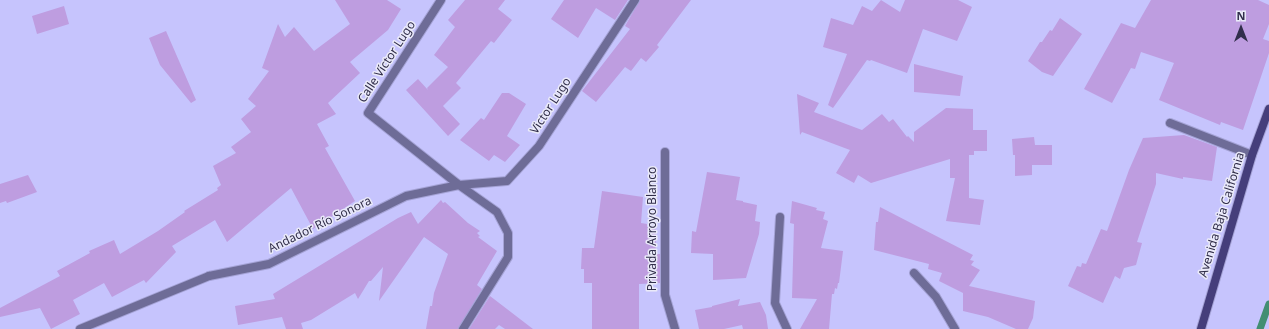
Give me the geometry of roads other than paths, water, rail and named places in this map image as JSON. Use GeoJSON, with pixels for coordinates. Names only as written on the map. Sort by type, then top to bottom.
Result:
{"type":"FeatureCollection","features":[{"type":"Feature","properties":{"kind":"main road","name":"Avenida Baja California"},"geometry":{"type":"LineString","coordinates":[[1201,329],[1252,155],[1269,109]]}},
{"type":"Feature","properties":{"kind":"street","name":"Victor Lugo"},"geometry":{"type":"LineString","coordinates":[[459,185],[507,181],[539,146],[635,0]]}},
{"type":"Feature","properties":{"kind":"street","name":"Calle Víctor Lugo"},"geometry":{"type":"LineString","coordinates":[[438,2],[368,113],[459,185]]}},
{"type":"Feature","properties":{"kind":"street"},"geometry":{"type":"LineString","coordinates":[[1170,123],[1252,155]]}},
{"type":"Feature","properties":{"kind":"street","name":"Privada Arroyo Blanco"},"geometry":{"type":"LineString","coordinates":[[665,152],[665,295],[674,329]]}},
{"type":"Feature","properties":{"kind":"street","name":"Andador Río Sonora"},"geometry":{"type":"LineString","coordinates":[[80,329],[209,276],[269,264],[406,196],[459,185]]}},
{"type":"Feature","properties":{"kind":"street"},"geometry":{"type":"LineString","coordinates":[[459,185],[497,212],[508,233],[508,257],[463,329]]}},
{"type":"Feature","properties":{"kind":"street"},"geometry":{"type":"LineString","coordinates":[[780,217],[775,302],[787,329]]}},
{"type":"Feature","properties":{"kind":"street"},"geometry":{"type":"LineString","coordinates":[[914,273],[936,297],[955,329]]}},
{"type":"Feature","properties":{"kind":"waterway"},"geometry":{"type":"LineString","coordinates":[[1260,329],[1269,304]]}}]}
